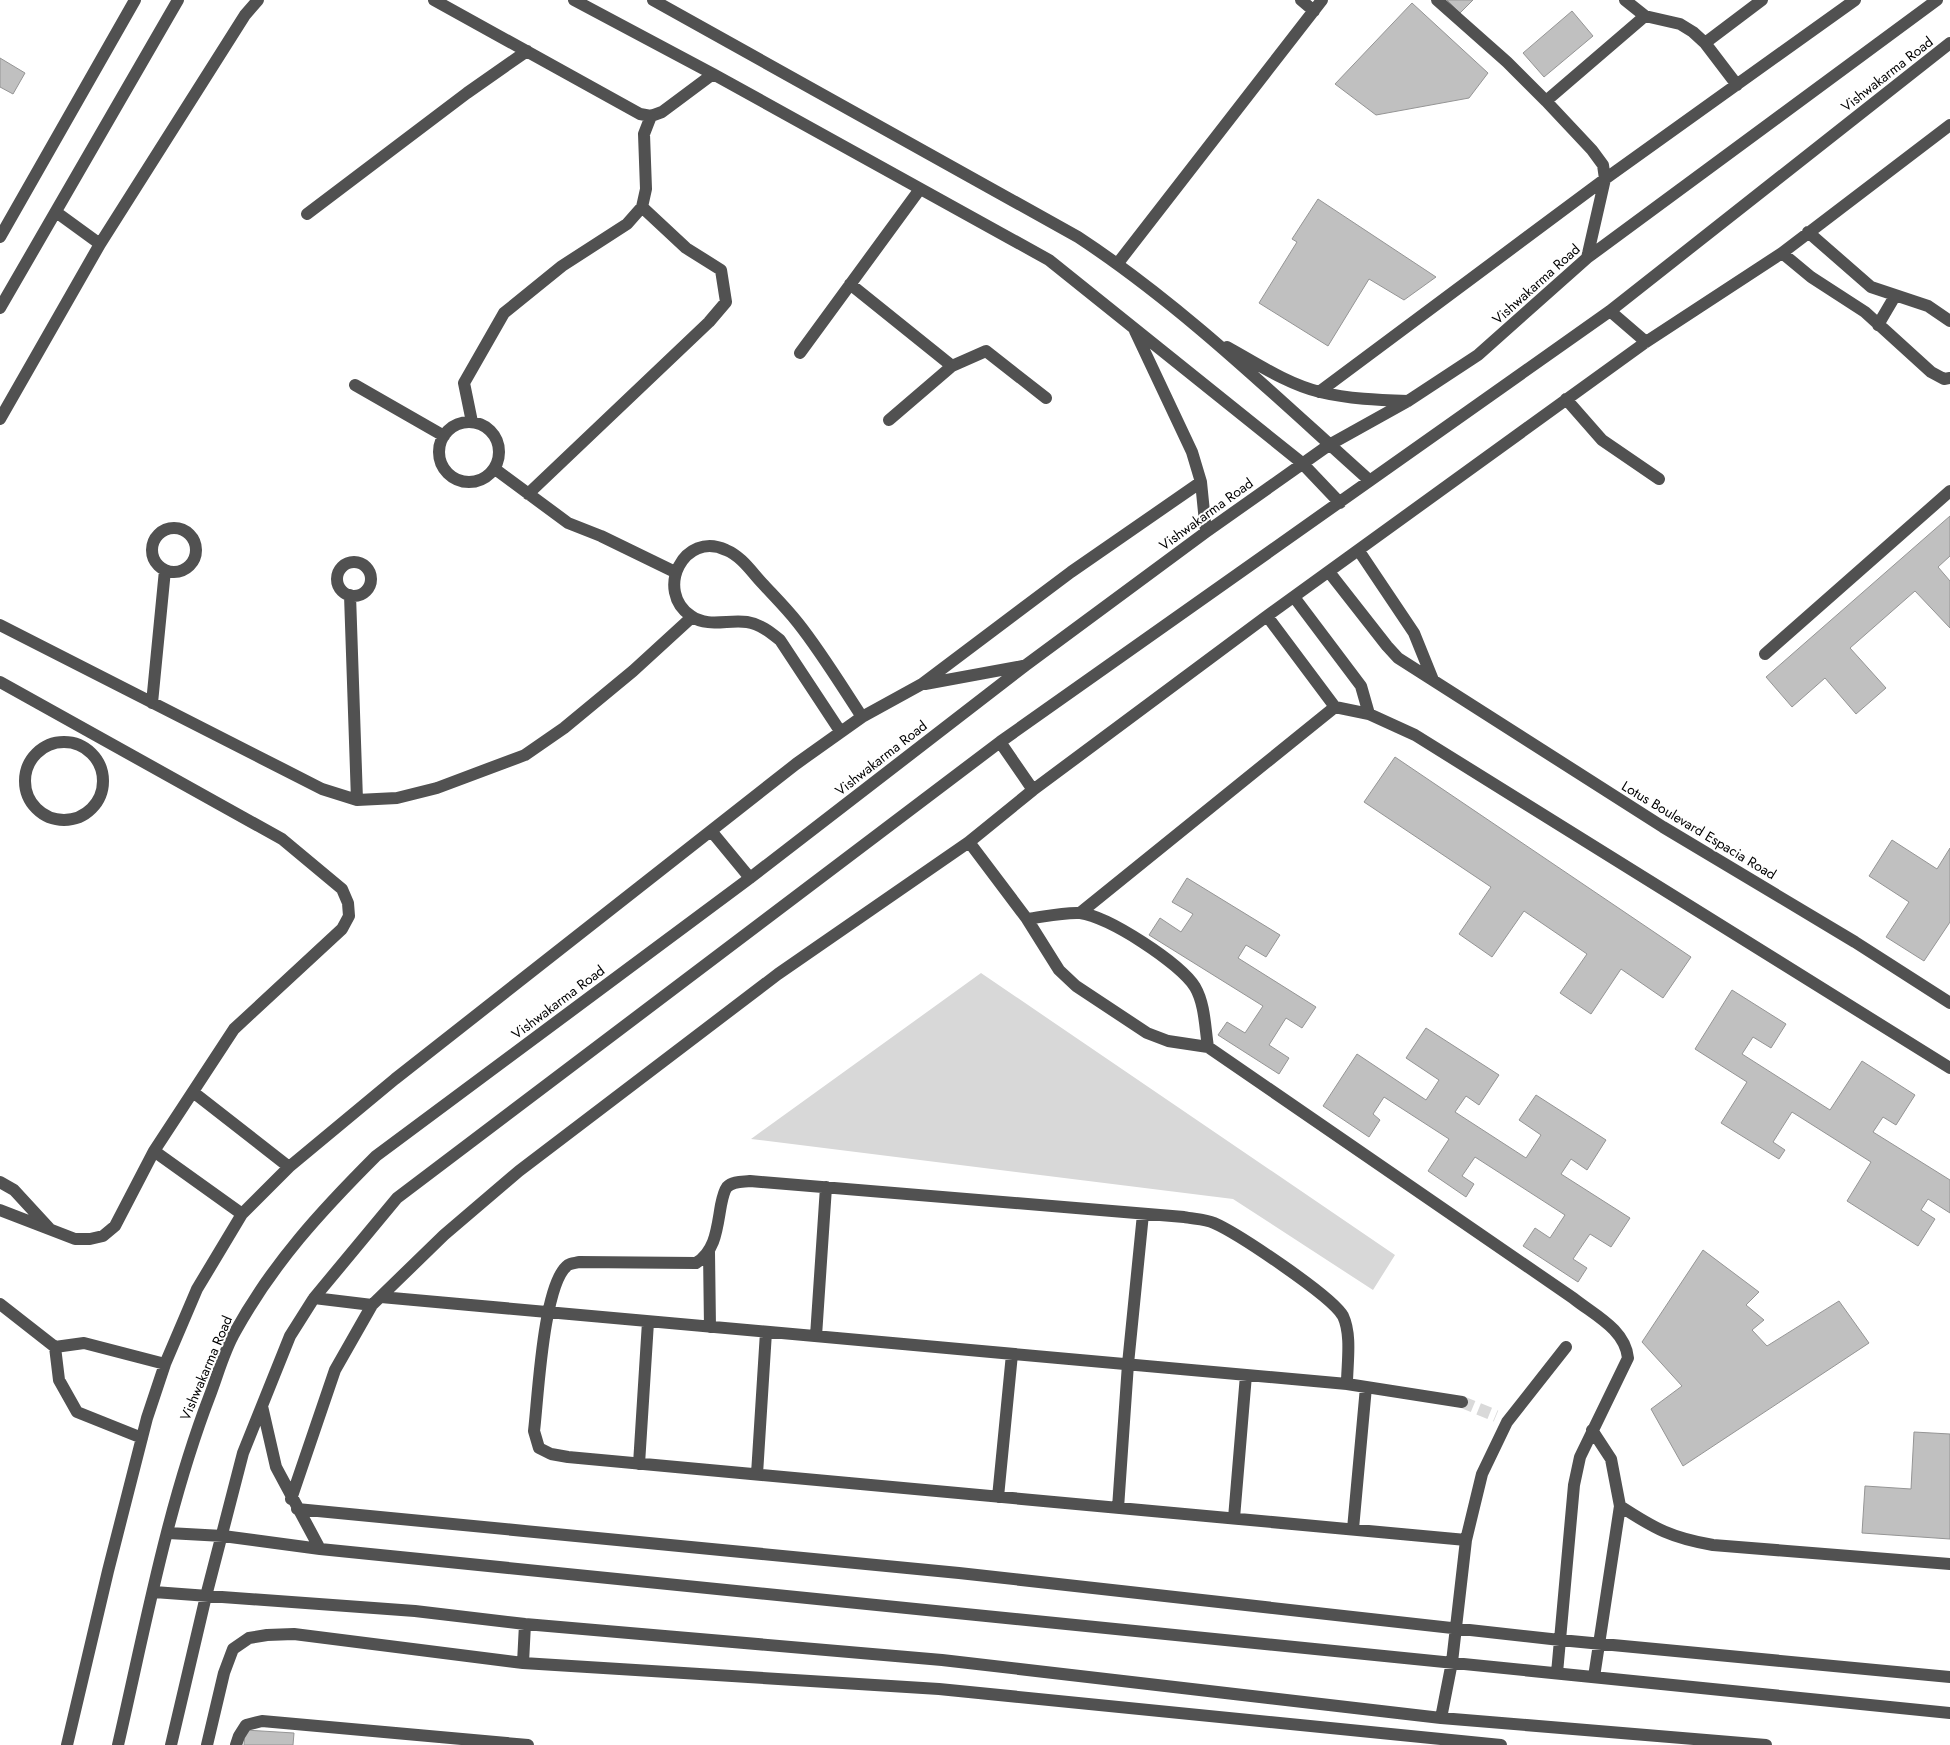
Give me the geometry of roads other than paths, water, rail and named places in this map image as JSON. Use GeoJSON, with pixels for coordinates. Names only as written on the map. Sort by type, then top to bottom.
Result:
{"type":"FeatureCollection","features":[{"type":"Feature","properties":{"kind":"street"},"geometry":{"type":"LineString","coordinates":[[0,237],[135,0]]}},
{"type":"Feature","properties":{"kind":"street"},"geometry":{"type":"LineString","coordinates":[[0,308],[178,0]]}},
{"type":"Feature","properties":{"kind":"street"},"geometry":{"type":"LineString","coordinates":[[0,419],[100,244],[244,15],[258,0]]}},
{"type":"Feature","properties":{"kind":"street"},"geometry":{"type":"LineString","coordinates":[[434,0],[640,114],[651,116],[662,112],[713,74]]}},
{"type":"Feature","properties":{"kind":"street"},"geometry":{"type":"LineString","coordinates":[[574,0],[713,74],[1049,260],[1302,463],[1340,503]]}},
{"type":"Feature","properties":{"kind":"street"},"geometry":{"type":"LineString","coordinates":[[653,0],[1078,237],[1118,263],[1207,336],[1369,480]]}},
{"type":"Feature","properties":{"kind":"street"},"geometry":{"type":"LineString","coordinates":[[1300,0],[1314,11]]}},
{"type":"Feature","properties":{"kind":"street"},"geometry":{"type":"LineString","coordinates":[[1118,263],[1322,0]]}},
{"type":"Feature","properties":{"kind":"street"},"geometry":{"type":"LineString","coordinates":[[1437,0],[1507,62],[1592,150],[1603,165],[1605,180],[1587,258]]}},
{"type":"Feature","properties":{"kind":"street"},"geometry":{"type":"LineString","coordinates":[[1625,0],[1645,16],[1680,24],[1705,43],[1734,81]]}},
{"type":"Feature","properties":{"kind":"street"},"geometry":{"type":"LineString","coordinates":[[1705,43],[1762,0]]}},
{"type":"Feature","properties":{"kind":"street"},"geometry":{"type":"LineString","coordinates":[[1319,392],[1605,180],[1734,81],[1855,0]]}},
{"type":"Feature","properties":{"kind":"street","name":"Vishwakarma Road"},"geometry":{"type":"LineString","coordinates":[[118,1745],[168,1533],[193,1438],[234,1333],[272,1270],[328,1204],[376,1156],[750,878],[1026,665],[1206,532],[1329,445],[1408,401],[1478,355],[1587,258],[1937,0]]}},
{"type":"Feature","properties":{"kind":"street"},"geometry":{"type":"LineString","coordinates":[[1546,101],[1645,16]]}},
{"type":"Feature","properties":{"kind":"street","name":"Vishwakarma Road"},"geometry":{"type":"LineString","coordinates":[[170,1745],[243,1453],[290,1336],[314,1298],[397,1198],[1000,742],[1610,311],[1950,43]]}},
{"type":"Feature","properties":{"kind":"street"},"geometry":{"type":"LineString","coordinates":[[307,214],[467,93],[527,51]]}},
{"type":"Feature","properties":{"kind":"street"},"geometry":{"type":"LineString","coordinates":[[472,422],[464,383],[504,313],[562,266],[627,224],[642,207],[646,189],[644,134],[651,116]]}},
{"type":"Feature","properties":{"kind":"street"},"geometry":{"type":"LineString","coordinates":[[294,1504],[335,1370],[376,1301],[444,1235],[519,1171],[778,974],[969,842],[1033,790],[1267,616],[1646,342],[1782,253],[1950,125]]}},
{"type":"Feature","properties":{"kind":"street"},"geometry":{"type":"LineString","coordinates":[[800,353],[920,189]]}},
{"type":"Feature","properties":{"kind":"street"},"geometry":{"type":"LineString","coordinates":[[528,494],[709,322],[726,302],[721,270],[686,248],[642,207]]}},
{"type":"Feature","properties":{"kind":"street"},"geometry":{"type":"LineString","coordinates":[[56,212],[100,244]]}},
{"type":"Feature","properties":{"kind":"street"},"geometry":{"type":"LineString","coordinates":[[1808,232],[1870,287],[1928,306],[1950,321]]}},
{"type":"Feature","properties":{"kind":"street"},"geometry":{"type":"LineString","coordinates":[[1782,253],[1811,277],[1854,304],[1931,372],[1944,379],[1950,378]]}},
{"type":"Feature","properties":{"kind":"street"},"geometry":{"type":"LineString","coordinates":[[850,284],[952,366]]}},
{"type":"Feature","properties":{"kind":"street"},"geometry":{"type":"LineString","coordinates":[[1878,325],[1895,296]]}},
{"type":"Feature","properties":{"kind":"street"},"geometry":{"type":"LineString","coordinates":[[1610,311],[1646,342]]}},
{"type":"Feature","properties":{"kind":"street"},"geometry":{"type":"LineString","coordinates":[[1133,328],[1183,428],[1201,482],[1206,532]]}},
{"type":"Feature","properties":{"kind":"street"},"geometry":{"type":"LineString","coordinates":[[1207,336],[1293,382],[1319,392],[1362,400],[1408,401]]}},
{"type":"Feature","properties":{"kind":"street"},"geometry":{"type":"LineString","coordinates":[[889,420],[952,366],[986,351],[1046,398]]}},
{"type":"Feature","properties":{"kind":"street"},"geometry":{"type":"LineString","coordinates":[[355,384],[444,436]]}},
{"type":"Feature","properties":{"kind":"street"},"geometry":{"type":"LineString","coordinates":[[1566,399],[1602,440],[1658,479]]}},
{"type":"Feature","properties":{"kind":"street"},"geometry":{"type":"LineString","coordinates":[[472,422],[482,424],[497,438],[499,453],[495,469],[480,480],[471,482],[452,477],[440,461],[439,452],[444,436],[453,426],[472,422]]}},
{"type":"Feature","properties":{"kind":"street"},"geometry":{"type":"LineString","coordinates":[[495,469],[572,526],[601,536],[675,572]]}},
{"type":"Feature","properties":{"kind":"street"},"geometry":{"type":"LineString","coordinates":[[67,1745],[108,1570],[142,1438],[165,1364],[198,1289],[242,1214],[289,1167],[581,931],[712,832],[840,731],[922,684],[1071,572],[1201,482]]}},
{"type":"Feature","properties":{"kind":"street"},"geometry":{"type":"LineString","coordinates":[[1765,654],[1950,491]]}},
{"type":"Feature","properties":{"kind":"street"},"geometry":{"type":"LineString","coordinates":[[840,731],[780,640],[770,632],[760,626],[746,622],[710,623],[692,617],[680,605],[673,588],[675,572],[680,560],[694,549],[711,545],[727,550],[741,560],[798,622],[862,717]]}},
{"type":"Feature","properties":{"kind":"street"},"geometry":{"type":"LineString","coordinates":[[1359,551],[1414,633],[1433,680]]}},
{"type":"Feature","properties":{"kind":"street"},"geometry":{"type":"LineString","coordinates":[[152,703],[165,570]]}},
{"type":"Feature","properties":{"kind":"street","name":"Lotus Boulevard Espacia Road"},"geometry":{"type":"LineString","coordinates":[[1329,572],[1386,646],[1398,658],[1663,828],[1855,942],[1950,1003]]}},
{"type":"Feature","properties":{"kind":"street"},"geometry":{"type":"LineString","coordinates":[[350,595],[357,800]]}},
{"type":"Feature","properties":{"kind":"street"},"geometry":{"type":"LineString","coordinates":[[1294,597],[1362,686],[1369,714]]}},
{"type":"Feature","properties":{"kind":"street"},"geometry":{"type":"LineString","coordinates":[[1267,616],[1335,707],[1369,714],[1415,734],[1950,1068]]}},
{"type":"Feature","properties":{"kind":"street"},"geometry":{"type":"LineString","coordinates":[[0,625],[322,789],[357,800],[397,798],[437,788],[525,755],[564,728],[625,678],[692,617]]}},
{"type":"Feature","properties":{"kind":"street"},"geometry":{"type":"LineString","coordinates":[[922,684],[1026,665]]}},
{"type":"Feature","properties":{"kind":"street"},"geometry":{"type":"LineString","coordinates":[[0,682],[282,839],[342,888],[348,903],[349,916],[342,929],[234,1030],[154,1151],[115,1226],[103,1236],[90,1239],[76,1239],[0,1210]]}},
{"type":"Feature","properties":{"kind":"street"},"geometry":{"type":"LineString","coordinates":[[1080,913],[1335,707]]}},
{"type":"Feature","properties":{"kind":"street"},"geometry":{"type":"LineString","coordinates":[[62,717],[63,742]]}},
{"type":"Feature","properties":{"kind":"street"},"geometry":{"type":"LineString","coordinates":[[74,742],[94,754],[100,764],[104,786],[94,807],[75,819],[58,820],[42,814],[28,797],[25,775],[28,765],[38,752],[52,743],[74,742]]}},
{"type":"Feature","properties":{"kind":"street"},"geometry":{"type":"LineString","coordinates":[[1000,742],[1033,790]]}},
{"type":"Feature","properties":{"kind":"street"},"geometry":{"type":"LineString","coordinates":[[100,764],[118,748]]}},
{"type":"Feature","properties":{"kind":"street"},"geometry":{"type":"LineString","coordinates":[[712,832],[750,878]]}},
{"type":"Feature","properties":{"kind":"street"},"geometry":{"type":"LineString","coordinates":[[969,842],[1027,919],[1058,970],[1076,986],[1147,1033],[1168,1041],[1208,1047],[1565,1293],[1619,1334],[1627,1346],[1628,1358],[1624,1372],[1592,1430],[1580,1457],[1574,1485],[1558,1673]]}},
{"type":"Feature","properties":{"kind":"street"},"geometry":{"type":"LineString","coordinates":[[1027,919],[1080,913],[1098,917],[1131,935],[1183,972],[1196,988],[1202,1006],[1208,1047]]}},
{"type":"Feature","properties":{"kind":"street"},"geometry":{"type":"LineString","coordinates":[[193,1092],[289,1167]]}},
{"type":"Feature","properties":{"kind":"street"},"geometry":{"type":"LineString","coordinates":[[154,1151],[242,1214]]}},
{"type":"Feature","properties":{"kind":"street"},"geometry":{"type":"LineString","coordinates":[[710,1327],[709,1252],[723,1196],[728,1187],[736,1182],[750,1181],[1143,1214],[1184,1218],[1218,1225],[1233,1232],[1330,1300],[1342,1316],[1347,1330],[1347,1384]]}},
{"type":"Feature","properties":{"kind":"street"},"geometry":{"type":"LineString","coordinates":[[0,1182],[14,1190],[51,1229]]}},
{"type":"Feature","properties":{"kind":"street"},"geometry":{"type":"LineString","coordinates":[[816,1336],[826,1187]]}},
{"type":"Feature","properties":{"kind":"street"},"geometry":{"type":"LineString","coordinates":[[1118,1508],[1128,1364],[1143,1214]]}},
{"type":"Feature","properties":{"kind":"street"},"geometry":{"type":"LineString","coordinates":[[709,1252],[696,1263],[684,1265],[580,1262],[568,1265],[560,1275],[547,1312],[534,1431],[539,1448],[551,1454],[568,1457],[1466,1540]]}},
{"type":"Feature","properties":{"kind":"street"},"geometry":{"type":"LineString","coordinates":[[314,1298],[547,1312],[1128,1364],[1347,1384],[1462,1402]]}},
{"type":"Feature","properties":{"kind":"street"},"geometry":{"type":"LineString","coordinates":[[0,1304],[55,1347],[59,1380],[77,1412],[142,1438]]}},
{"type":"Feature","properties":{"kind":"street"},"geometry":{"type":"LineString","coordinates":[[639,1464],[648,1322]]}},
{"type":"Feature","properties":{"kind":"street"},"geometry":{"type":"LineString","coordinates":[[757,1474],[766,1332]]}},
{"type":"Feature","properties":{"kind":"street"},"geometry":{"type":"LineString","coordinates":[[55,1347],[84,1343],[165,1364]]}},
{"type":"Feature","properties":{"kind":"street"},"geometry":{"type":"LineString","coordinates":[[1441,1718],[1452,1662],[1466,1540],[1482,1474],[1502,1419],[1566,1347]]}},
{"type":"Feature","properties":{"kind":"street"},"geometry":{"type":"LineString","coordinates":[[998,1497],[1012,1354]]}},
{"type":"Feature","properties":{"kind":"street"},"geometry":{"type":"LineString","coordinates":[[1234,1518],[1246,1375]]}},
{"type":"Feature","properties":{"kind":"street"},"geometry":{"type":"LineString","coordinates":[[1353,1529],[1366,1387]]}},
{"type":"Feature","properties":{"kind":"street"},"geometry":{"type":"LineString","coordinates":[[262,1406],[276,1467],[294,1504],[320,1549]]}},
{"type":"Feature","properties":{"kind":"street"},"geometry":{"type":"LineString","coordinates":[[1592,1430],[1611,1459],[1620,1506],[1594,1677]]}},
{"type":"Feature","properties":{"kind":"street"},"geometry":{"type":"LineString","coordinates":[[294,1504],[959,1573],[1598,1644],[1950,1677]]}},
{"type":"Feature","properties":{"kind":"street"},"geometry":{"type":"LineString","coordinates":[[1620,1506],[1657,1529],[1682,1540],[1713,1545],[1950,1564]]}},
{"type":"Feature","properties":{"kind":"street"},"geometry":{"type":"LineString","coordinates":[[168,1533],[223,1536],[320,1549],[1950,1713]]}},
{"type":"Feature","properties":{"kind":"street"},"geometry":{"type":"LineString","coordinates":[[154,1592],[415,1611],[524,1624],[942,1660],[1441,1718],[1705,1742],[1766,1745]]}},
{"type":"Feature","properties":{"kind":"street"},"geometry":{"type":"LineString","coordinates":[[523,1663],[524,1624]]}},
{"type":"Feature","properties":{"kind":"street"},"geometry":{"type":"LineString","coordinates":[[207,1745],[224,1673],[233,1649],[249,1638],[294,1634],[523,1663],[939,1689],[1502,1745]]}},
{"type":"Feature","properties":{"kind":"street"},"geometry":{"type":"LineString","coordinates":[[236,1745],[238,1736],[246,1725],[262,1721],[528,1745]]}},
{"type":"Feature","properties":{"kind":"tunnel"},"geometry":{"type":"LineString","coordinates":[[1462,1402],[1496,1416]]}}]}
